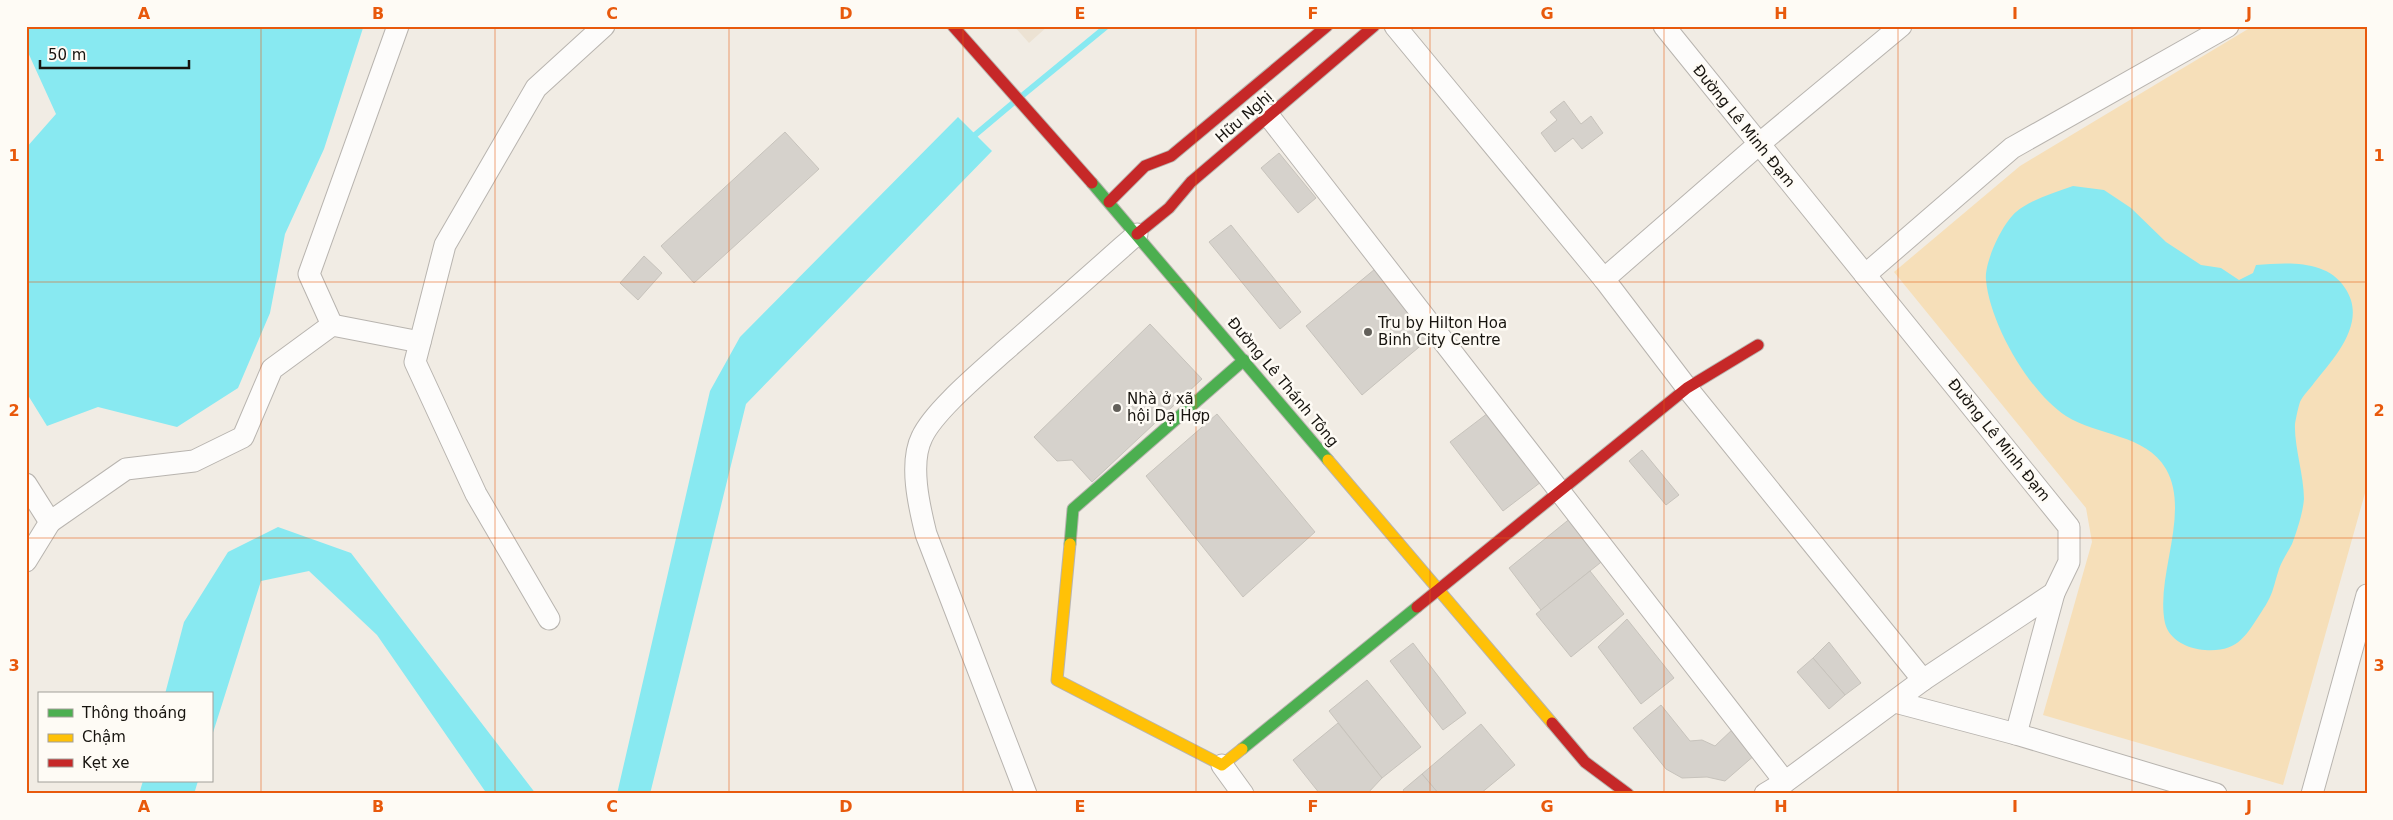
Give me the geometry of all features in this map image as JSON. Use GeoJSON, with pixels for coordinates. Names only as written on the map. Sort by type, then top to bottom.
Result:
{"type":"FeatureCollection","features":[{"type":"Feature","properties":{"kind":"street"},"geometry":{"type":"LineString","coordinates":[[332,325],[309,274],[398,26]]}},
{"type":"Feature","properties":{"kind":"street"},"geometry":{"type":"LineString","coordinates":[[549,619],[476,494],[415,362],[445,245],[536,88],[604,26]]}},
{"type":"Feature","properties":{"kind":"street","name":"Đường Lê Thánh Tông"},"geometry":{"type":"LineString","coordinates":[[953,26],[1137,234],[1585,762],[1628,794]]}},
{"type":"Feature","properties":{"kind":"street","name":"Hữu Nghị"},"geometry":{"type":"LineString","coordinates":[[1109,202],[1144,166],[1171,156],[1327,26]]}},
{"type":"Feature","properties":{"kind":"street","name":"Hữu Nghị"},"geometry":{"type":"LineString","coordinates":[[1137,234],[1169,208],[1191,182],[1374,26]]}},
{"type":"Feature","properties":{"kind":"street"},"geometry":{"type":"LineString","coordinates":[[1395,26],[1604,279],[1687,388],[1924,680]]}},
{"type":"Feature","properties":{"kind":"street","name":"Đường Lê Minh Đạm"},"geometry":{"type":"LineString","coordinates":[[1664,26],[2069,527],[2070,562],[2054,593],[1924,680],[1785,782],[1765,794]]}},
{"type":"Feature","properties":{"kind":"street"},"geometry":{"type":"LineString","coordinates":[[1604,279],[1759,144],[1902,26]]}},
{"type":"Feature","properties":{"kind":"street"},"geometry":{"type":"LineString","coordinates":[[1865,275],[2012,148],[2228,26]]}},
{"type":"Feature","properties":{"kind":"street"},"geometry":{"type":"LineString","coordinates":[[1268,115],[1785,782]]}},
{"type":"Feature","properties":{"kind":"street"},"geometry":{"type":"LineString","coordinates":[[1026,794],[926,534],[917,499],[916,465],[922,437],[940,413],[971,381],[1137,234]]}},
{"type":"Feature","properties":{"kind":"street"},"geometry":{"type":"LineString","coordinates":[[26,561],[50,522],[126,469],[194,461],[243,437],[272,369],[332,325],[420,342]]}},
{"type":"Feature","properties":{"kind":"street"},"geometry":{"type":"LineString","coordinates":[[1222,765],[1687,388],[1758,345]]}},
{"type":"Feature","properties":{"kind":"street"},"geometry":{"type":"LineString","coordinates":[[1243,794],[1222,765],[1057,680],[1073,509],[1244,360]]}},
{"type":"Feature","properties":{"kind":"street"},"geometry":{"type":"LineString","coordinates":[[26,484],[50,522]]}},
{"type":"Feature","properties":{"kind":"street"},"geometry":{"type":"LineString","coordinates":[[2016,734],[2054,593]]}},
{"type":"Feature","properties":{"kind":"street"},"geometry":{"type":"LineString","coordinates":[[2312,794],[2366,600]]}},
{"type":"Feature","properties":{"kind":"street"},"geometry":{"type":"LineString","coordinates":[[1895,702],[2016,734],[2161,786],[2216,794]]}},
{"type":"Feature","properties":{"kind":"street","name":"Đường Lê Thánh Tông"},"geometry":{"type":"LineString","coordinates":[[1585,762],[1596,786]]}},
{"type":"Feature","properties":{"kind":"shaded area"},"geometry":{"type":"Polygon","coordinates":[[[1014,26],[1048,26],[1029,43],[1014,26]]]}},
{"type":"Feature","properties":{"kind":"shaded area"},"geometry":{"type":"Polygon","coordinates":[[[2253,26],[2367,26],[2367,486],[2283,785],[2043,715],[2092,542],[2086,508],[1894,272],[2020,166],[2253,26]]]}},
{"type":"Feature","properties":{"kind":"water"},"geometry":{"type":"Polygon","coordinates":[[[26,26],[358,26],[363,28],[324,149],[285,234],[270,313],[238,388],[177,427],[98,407],[47,426],[26,392],[26,148],[56,114],[26,48],[26,26]]]}},
{"type":"Feature","properties":{"kind":"water"},"geometry":{"type":"Polygon","coordinates":[[[958,117],[992,151],[746,404],[650,794],[617,794],[710,391],[740,337],[958,117]]]}},
{"type":"Feature","properties":{"kind":"water"},"geometry":{"type":"Polygon","coordinates":[[[2073,186],[2104,190],[2131,208],[2166,242],[2201,265],[2221,268],[2239,280],[2253,273],[2256,265],[2293,264],[2317,267],[2337,279],[2345,288],[2351,301],[2353,314],[2346,338],[2331,362],[2303,397],[2298,410],[2295,433],[2304,499],[2294,539],[2280,566],[2266,605],[2240,641],[2225,648],[2205,650],[2186,646],[2175,639],[2165,623],[2163,605],[2164,585],[2174,525],[2175,505],[2173,486],[2166,469],[2157,457],[2134,442],[2078,423],[2052,405],[2025,374],[2003,336],[1995,316],[1989,297],[1986,273],[1991,254],[2005,225],[2022,207],[2073,186]]]}},
{"type":"Feature","properties":{"kind":"water"},"geometry":{"type":"Polygon","coordinates":[[[278,527],[351,553],[536,794],[487,794],[377,635],[309,571],[261,581],[212,736],[212,692],[166,692],[184,622],[228,552],[278,527]]]}},
{"type":"Feature","properties":{"kind":"water"},"geometry":{"type":"Polygon","coordinates":[[[143,782],[198,782],[194,794],[139,794],[143,782]]]}},
{"type":"Feature","properties":{"kind":"building"},"geometry":{"type":"Polygon","coordinates":[[[1564,101],[1581,124],[1591,116],[1603,133],[1582,149],[1573,138],[1555,152],[1541,133],[1557,120],[1550,112],[1564,101]]]}},
{"type":"Feature","properties":{"kind":"building"},"geometry":{"type":"Polygon","coordinates":[[[785,132],[819,169],[694,283],[661,246],[785,132]]]}},
{"type":"Feature","properties":{"kind":"building"},"geometry":{"type":"Polygon","coordinates":[[[1279,153],[1316,198],[1298,213],[1261,168],[1279,153]]]}},
{"type":"Feature","properties":{"kind":"building"},"geometry":{"type":"Polygon","coordinates":[[[1231,225],[1301,312],[1280,329],[1209,242],[1231,225]]]}},
{"type":"Feature","properties":{"kind":"building"},"geometry":{"type":"Polygon","coordinates":[[[644,256],[662,273],[638,300],[620,283],[644,256]]]}},
{"type":"Feature","properties":{"kind":"building","name":"Tru by Hilton Hoa Binh City Centre"},"geometry":{"type":"Polygon","coordinates":[[[1375,269],[1431,337],[1362,395],[1306,326],[1375,269]]]}},
{"type":"Feature","properties":{"kind":"building","name":"Nhà ở xã hội Dạ Hợp"},"geometry":{"type":"Polygon","coordinates":[[[1150,324],[1202,379],[1092,482],[1072,460],[1057,461],[1034,437],[1150,324]]]}},
{"type":"Feature","properties":{"kind":"building"},"geometry":{"type":"Polygon","coordinates":[[[1488,413],[1541,482],[1503,511],[1450,442],[1488,413]]]}},
{"type":"Feature","properties":{"kind":"building"},"geometry":{"type":"Polygon","coordinates":[[[1217,414],[1315,532],[1243,597],[1146,476],[1217,414]]]}},
{"type":"Feature","properties":{"kind":"building"},"geometry":{"type":"Polygon","coordinates":[[[1642,450],[1679,495],[1666,505],[1629,461],[1642,450]]]}},
{"type":"Feature","properties":{"kind":"building"},"geometry":{"type":"Polygon","coordinates":[[[1572,517],[1605,559],[1541,610],[1509,568],[1572,517]]]}},
{"type":"Feature","properties":{"kind":"building"},"geometry":{"type":"Polygon","coordinates":[[[1590,571],[1624,614],[1571,657],[1536,614],[1590,571]]]}},
{"type":"Feature","properties":{"kind":"building"},"geometry":{"type":"Polygon","coordinates":[[[1627,619],[1674,678],[1641,704],[1598,647],[1627,619]]]}},
{"type":"Feature","properties":{"kind":"building"},"geometry":{"type":"Polygon","coordinates":[[[1829,642],[1861,683],[1845,695],[1813,658],[1829,642]]]}},
{"type":"Feature","properties":{"kind":"building"},"geometry":{"type":"Polygon","coordinates":[[[1413,643],[1466,713],[1443,730],[1390,661],[1413,643]]]}},
{"type":"Feature","properties":{"kind":"building"},"geometry":{"type":"Polygon","coordinates":[[[1813,658],[1845,695],[1829,709],[1797,672],[1813,658]]]}},
{"type":"Feature","properties":{"kind":"building"},"geometry":{"type":"Polygon","coordinates":[[[1367,680],[1421,747],[1382,778],[1329,711],[1367,680]]]}},
{"type":"Feature","properties":{"kind":"building"},"geometry":{"type":"Polygon","coordinates":[[[1661,705],[1690,741],[1702,740],[1715,746],[1734,728],[1756,754],[1725,781],[1707,777],[1682,778],[1666,769],[1633,728],[1661,705]]]}},
{"type":"Feature","properties":{"kind":"building"},"geometry":{"type":"Polygon","coordinates":[[[1338,723],[1382,778],[1367,794],[1320,794],[1293,760],[1338,723]]]}},
{"type":"Feature","properties":{"kind":"building"},"geometry":{"type":"Polygon","coordinates":[[[1481,724],[1515,765],[1480,794],[1439,794],[1422,774],[1481,724]]]}},
{"type":"Feature","properties":{"kind":"building"},"geometry":{"type":"Polygon","coordinates":[[[1422,774],[1439,794],[1406,794],[1403,790],[1422,774]]]}},
{"type":"Feature","properties":{"kind":"waterway"},"geometry":{"type":"LineString","coordinates":[[1023,95],[1107,26]]}},
{"type":"Feature","properties":{"kind":"waterway"},"geometry":{"type":"LineString","coordinates":[[969,140],[1013,103]]}},
{"type":"Feature","properties":{"kind":"traffic: fast"},"geometry":{"type":"LineString","coordinates":[[1092,183],[1328,460]]}},
{"type":"Feature","properties":{"kind":"traffic: fast"},"geometry":{"type":"LineString","coordinates":[[1070,544],[1073,509],[1244,360]]}},
{"type":"Feature","properties":{"kind":"traffic: fast"},"geometry":{"type":"LineString","coordinates":[[1242,749],[1417,607]]}},
{"type":"Feature","properties":{"kind":"traffic: slow"},"geometry":{"type":"LineString","coordinates":[[1328,460],[1552,723]]}},
{"type":"Feature","properties":{"kind":"traffic: slow"},"geometry":{"type":"LineString","coordinates":[[1070,544],[1057,680],[1222,765],[1242,749]]}},
{"type":"Feature","properties":{"kind":"traffic: jam"},"geometry":{"type":"LineString","coordinates":[[953,26],[1092,183]]}},
{"type":"Feature","properties":{"kind":"traffic: jam"},"geometry":{"type":"LineString","coordinates":[[1109,202],[1145,166],[1171,156],[1327,26]]}},
{"type":"Feature","properties":{"kind":"traffic: jam"},"geometry":{"type":"LineString","coordinates":[[1137,234],[1169,208],[1191,182],[1374,26]]}},
{"type":"Feature","properties":{"kind":"traffic: jam"},"geometry":{"type":"LineString","coordinates":[[1417,607],[1687,388],[1758,345]]}},
{"type":"Feature","properties":{"kind":"traffic: jam"},"geometry":{"type":"LineString","coordinates":[[1552,723],[1585,762],[1628,794]]}},
{"type":"Feature","properties":{"kind":"place","name":"Tru by Hilton Hoa Binh City Centre"},"geometry":{"type":"Point","coordinates":[1368,332]}},
{"type":"Feature","properties":{"kind":"place","name":"Nhà ở xã hội Dạ Hợp"},"geometry":{"type":"Point","coordinates":[1117,408]}}]}
